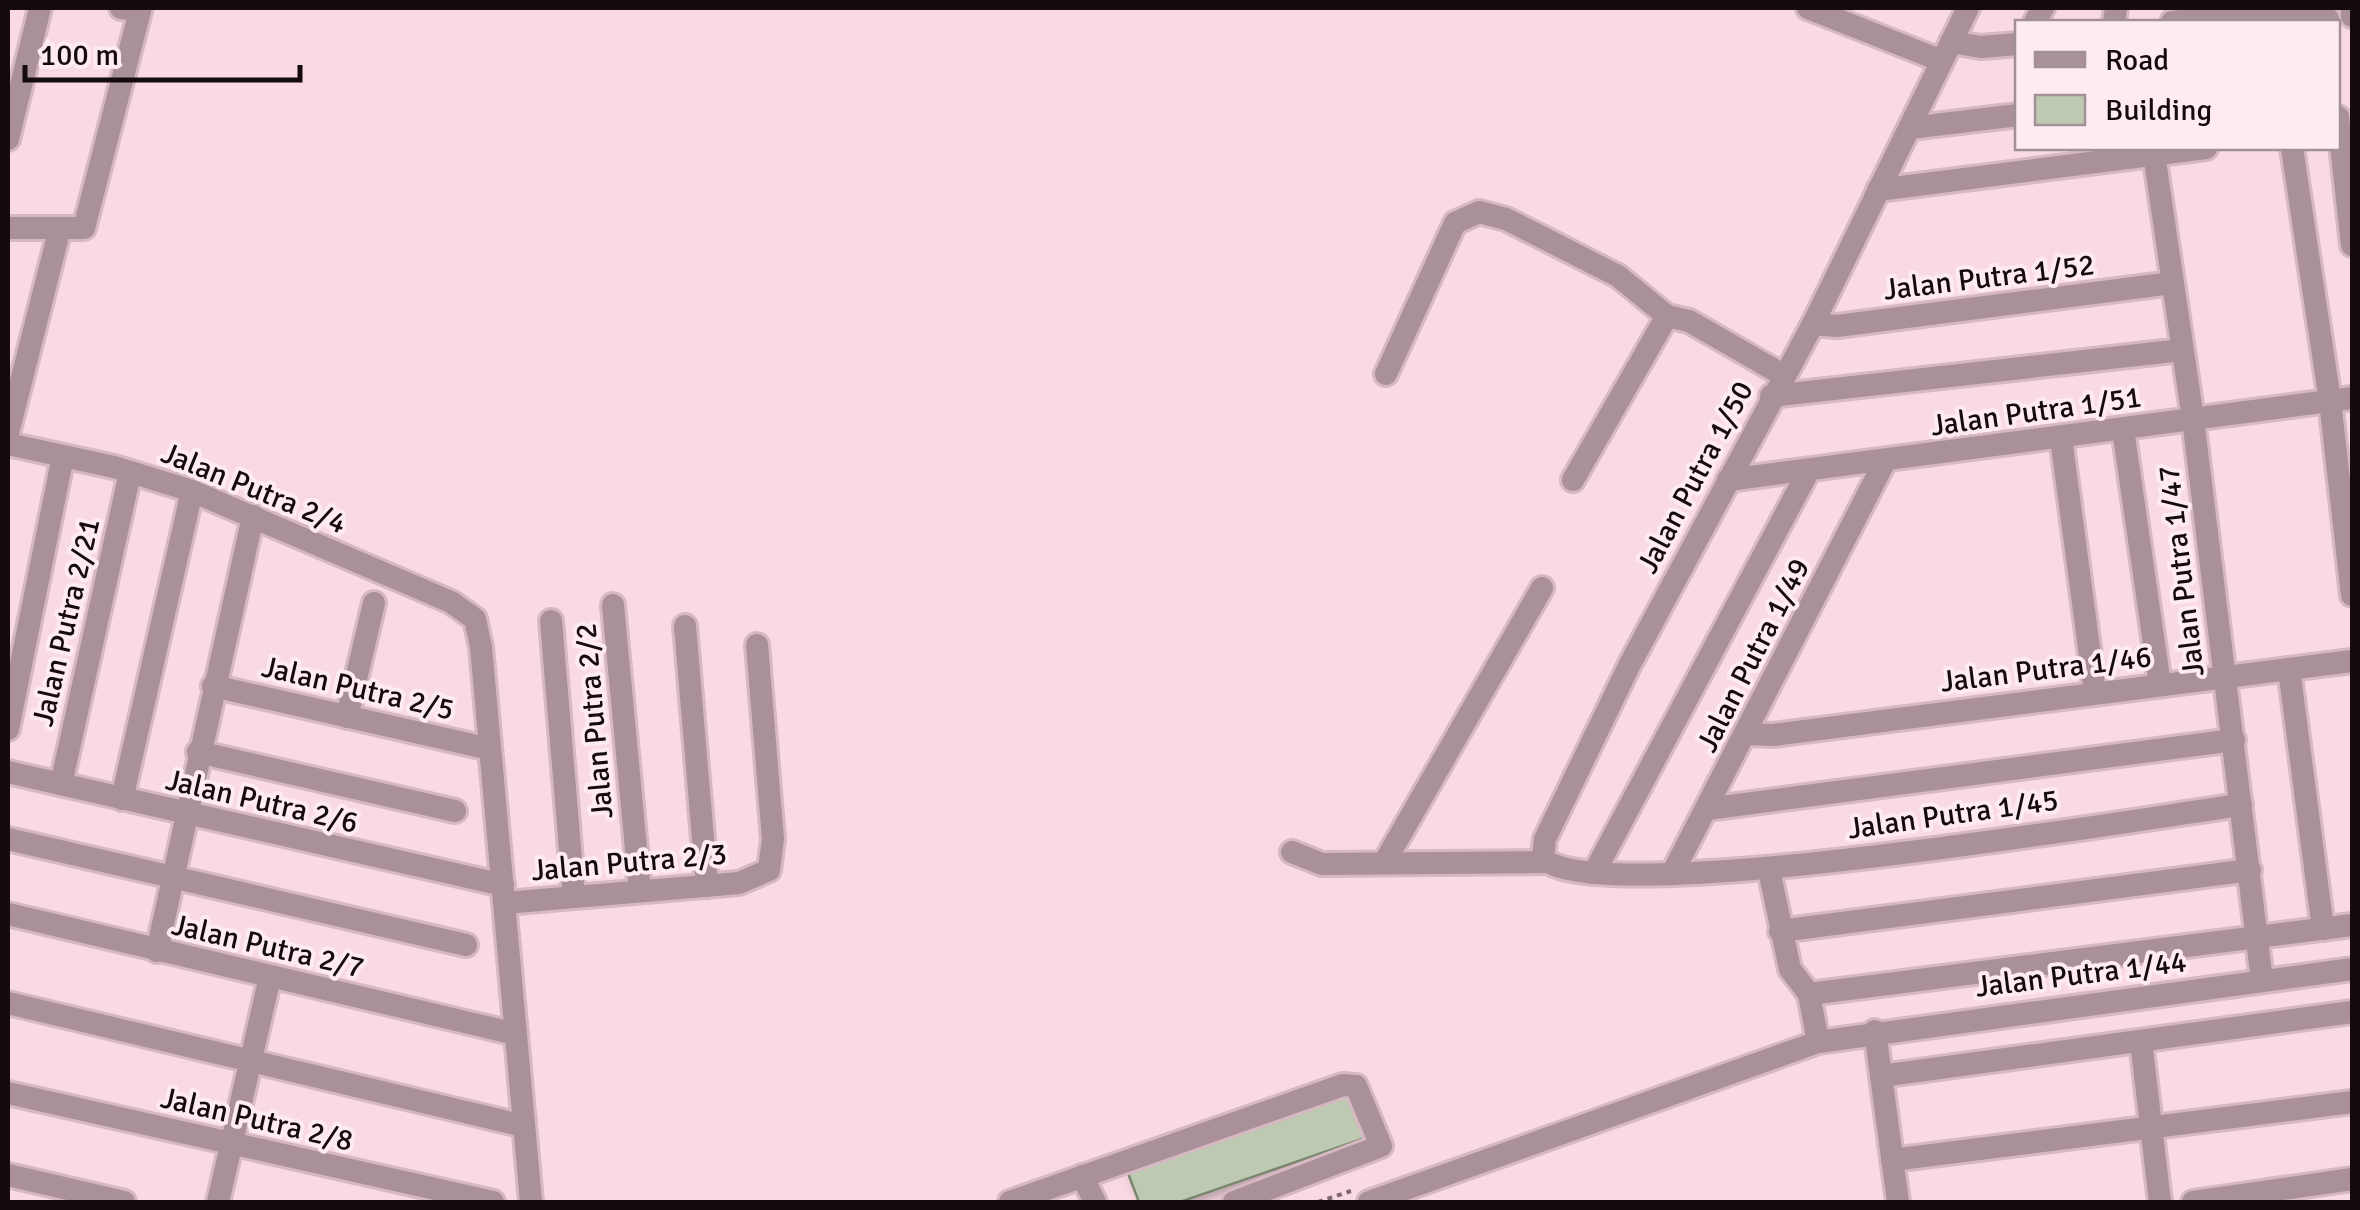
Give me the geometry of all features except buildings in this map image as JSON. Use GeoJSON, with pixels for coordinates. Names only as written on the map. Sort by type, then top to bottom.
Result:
{"type":"FeatureCollection","features":[{"type":"Feature","properties":{"kind":"street"},"geometry":{"type":"LineString","coordinates":[[8,139],[40,8]]}},
{"type":"Feature","properties":{"kind":"street"},"geometry":{"type":"LineString","coordinates":[[1808,8],[1946,52],[2015,44]]}},
{"type":"Feature","properties":{"kind":"street","name":"Jalan Putra 1/50"},"geometry":{"type":"LineString","coordinates":[[1546,862],[1542,849],[1545,839],[1630,664],[1813,324],[1968,8]]}},
{"type":"Feature","properties":{"kind":"street"},"geometry":{"type":"LineString","coordinates":[[2352,8],[2352,16]]}},
{"type":"Feature","properties":{"kind":"street"},"geometry":{"type":"LineString","coordinates":[[8,433],[72,228],[130,9]]}},
{"type":"Feature","properties":{"kind":"street"},"geometry":{"type":"LineString","coordinates":[[2196,20],[2278,13],[2329,16]]}},
{"type":"Feature","properties":{"kind":"street"},"geometry":{"type":"LineString","coordinates":[[1910,128],[2015,115]]}},
{"type":"Feature","properties":{"kind":"street"},"geometry":{"type":"LineString","coordinates":[[2340,131],[2352,245]]}},
{"type":"Feature","properties":{"kind":"street"},"geometry":{"type":"LineString","coordinates":[[1878,190],[2189,150]]}},
{"type":"Feature","properties":{"kind":"street"},"geometry":{"type":"LineString","coordinates":[[2292,150],[2342,400],[2352,595]]}},
{"type":"Feature","properties":{"kind":"street","name":"Jalan Putra 1/47"},"geometry":{"type":"LineString","coordinates":[[2154,154],[2194,419],[2262,981]]}},
{"type":"Feature","properties":{"kind":"street"},"geometry":{"type":"LineString","coordinates":[[1386,374],[1456,223],[1479,212],[1506,219],[1618,276],[1667,316],[1689,321],[1777,386],[2182,350]]}},
{"type":"Feature","properties":{"kind":"street"},"geometry":{"type":"LineString","coordinates":[[8,228],[72,228]]}},
{"type":"Feature","properties":{"kind":"street","name":"Jalan Putra 1/52"},"geometry":{"type":"LineString","coordinates":[[1813,324],[1837,326],[2172,283]]}},
{"type":"Feature","properties":{"kind":"street"},"geometry":{"type":"LineString","coordinates":[[1574,480],[1667,316]]}},
{"type":"Feature","properties":{"kind":"street","name":"Jalan Putra 1/51"},"geometry":{"type":"LineString","coordinates":[[1728,480],[1884,463],[2342,400]]}},
{"type":"Feature","properties":{"kind":"street"},"geometry":{"type":"LineString","coordinates":[[2123,429],[2160,684]]}},
{"type":"Feature","properties":{"kind":"street"},"geometry":{"type":"LineString","coordinates":[[2061,438],[2095,693]]}},
{"type":"Feature","properties":{"kind":"street","name":"Jalan Putra 2/4"},"geometry":{"type":"LineString","coordinates":[[8,444],[130,472],[192,491],[470,613],[480,635],[490,749]]}},
{"type":"Feature","properties":{"kind":"street"},"geometry":{"type":"LineString","coordinates":[[8,729],[63,456]]}},
{"type":"Feature","properties":{"kind":"street","name":"Jalan Putra 1/49"},"geometry":{"type":"LineString","coordinates":[[1672,874],[1748,734],[1884,463]]}},
{"type":"Feature","properties":{"kind":"street","name":"Jalan Putra 2/21"},"geometry":{"type":"LineString","coordinates":[[61,784],[130,472]]}},
{"type":"Feature","properties":{"kind":"street"},"geometry":{"type":"LineString","coordinates":[[1594,874],[1808,472]]}},
{"type":"Feature","properties":{"kind":"street"},"geometry":{"type":"LineString","coordinates":[[122,799],[192,491]]}},
{"type":"Feature","properties":{"kind":"street"},"geometry":{"type":"LineString","coordinates":[[157,951],[184,814],[253,516]]}},
{"type":"Feature","properties":{"kind":"street"},"geometry":{"type":"LineString","coordinates":[[1384,863],[1542,588]]}},
{"type":"Feature","properties":{"kind":"street"},"geometry":{"type":"LineString","coordinates":[[346,717],[374,603]]}},
{"type":"Feature","properties":{"kind":"street","name":"Jalan Putra 2/2"},"geometry":{"type":"LineString","coordinates":[[613,606],[640,891]]}},
{"type":"Feature","properties":{"kind":"street"},"geometry":{"type":"LineString","coordinates":[[551,621],[574,897]]}},
{"type":"Feature","properties":{"kind":"street"},"geometry":{"type":"LineString","coordinates":[[684,626],[707,886]]}},
{"type":"Feature","properties":{"kind":"street","name":"Jalan Putra 2/3"},"geometry":{"type":"LineString","coordinates":[[504,894],[574,897],[751,881],[772,863],[757,645]]}},
{"type":"Feature","properties":{"kind":"street","name":"Jalan Putra 1/46"},"geometry":{"type":"LineString","coordinates":[[1748,734],[1773,735],[2352,661]]}},
{"type":"Feature","properties":{"kind":"street"},"geometry":{"type":"LineString","coordinates":[[2289,669],[2323,929]]}},
{"type":"Feature","properties":{"kind":"street","name":"Jalan Putra 2/5"},"geometry":{"type":"LineString","coordinates":[[213,686],[490,749]]}},
{"type":"Feature","properties":{"kind":"street"},"geometry":{"type":"LineString","coordinates":[[1707,809],[2234,740]]}},
{"type":"Feature","properties":{"kind":"street"},"geometry":{"type":"LineString","coordinates":[[490,749],[532,1202]]}},
{"type":"Feature","properties":{"kind":"street"},"geometry":{"type":"LineString","coordinates":[[198,752],[454,811]]}},
{"type":"Feature","properties":{"kind":"street","name":"Jalan Putra 2/6"},"geometry":{"type":"LineString","coordinates":[[8,772],[504,894]]}},
{"type":"Feature","properties":{"kind":"street","name":"Jalan Putra 1/45"},"geometry":{"type":"LineString","coordinates":[[1672,874],[1768,870],[2241,805]]}},
{"type":"Feature","properties":{"kind":"street"},"geometry":{"type":"LineString","coordinates":[[8,839],[466,945]]}},
{"type":"Feature","properties":{"kind":"street"},"geometry":{"type":"LineString","coordinates":[[1292,852],[1322,864],[1546,862],[1565,872],[1672,874]]}},
{"type":"Feature","properties":{"kind":"street"},"geometry":{"type":"LineString","coordinates":[[1768,870],[1790,969],[1809,994],[1818,1042]]}},
{"type":"Feature","properties":{"kind":"street"},"geometry":{"type":"LineString","coordinates":[[1780,932],[2250,870]]}},
{"type":"Feature","properties":{"kind":"street","name":"Jalan Putra 2/7"},"geometry":{"type":"LineString","coordinates":[[8,914],[516,1034]]}},
{"type":"Feature","properties":{"kind":"street"},"geometry":{"type":"LineString","coordinates":[[1809,994],[2352,925]]}},
{"type":"Feature","properties":{"kind":"street","name":"Jalan Putra 1/44"},"geometry":{"type":"LineString","coordinates":[[1369,1202],[1818,1042],[1875,1031],[2352,968]]}},
{"type":"Feature","properties":{"kind":"street"},"geometry":{"type":"LineString","coordinates":[[218,1202],[270,977]]}},
{"type":"Feature","properties":{"kind":"street"},"geometry":{"type":"LineString","coordinates":[[8,1004],[524,1126]]}},
{"type":"Feature","properties":{"kind":"street"},"geometry":{"type":"LineString","coordinates":[[1881,1076],[2352,1012]]}},
{"type":"Feature","properties":{"kind":"street"},"geometry":{"type":"LineString","coordinates":[[1875,1031],[1898,1202]]}},
{"type":"Feature","properties":{"kind":"street"},"geometry":{"type":"LineString","coordinates":[[2140,1041],[2160,1202]]}},
{"type":"Feature","properties":{"kind":"street"},"geometry":{"type":"LineString","coordinates":[[1010,1202],[1344,1085],[1356,1086],[1381,1146],[1234,1202]]}},
{"type":"Feature","properties":{"kind":"street","name":"Jalan Putra 2/8"},"geometry":{"type":"LineString","coordinates":[[8,1093],[493,1202]]}},
{"type":"Feature","properties":{"kind":"street"},"geometry":{"type":"LineString","coordinates":[[1892,1160],[2352,1102]]}},
{"type":"Feature","properties":{"kind":"street"},"geometry":{"type":"LineString","coordinates":[[8,1175],[124,1202]]}},
{"type":"Feature","properties":{"kind":"street"},"geometry":{"type":"LineString","coordinates":[[1082,1176],[1096,1202]]}},
{"type":"Feature","properties":{"kind":"street"},"geometry":{"type":"LineString","coordinates":[[2192,1202],[2352,1178]]}}]}
